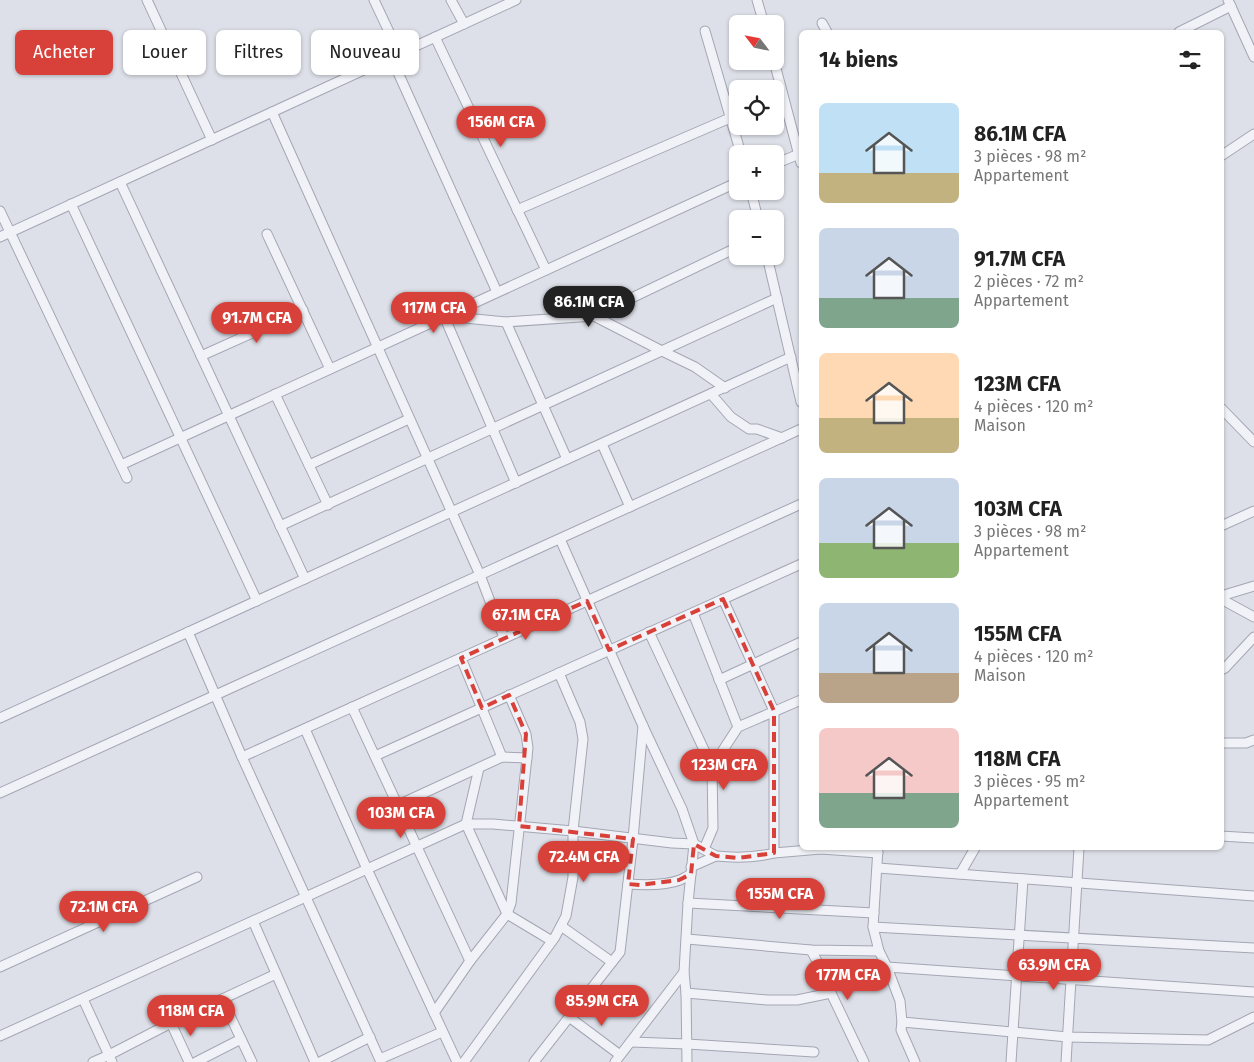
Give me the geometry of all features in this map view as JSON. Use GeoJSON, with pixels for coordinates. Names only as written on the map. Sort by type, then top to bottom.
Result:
{"type":"FeatureCollection","features":[{"type":"Feature","properties":{"kind":"street"},"geometry":{"type":"LineString","coordinates":[[147,0],[212,140]]}},
{"type":"Feature","properties":{"kind":"street"},"geometry":{"type":"LineString","coordinates":[[374,0],[385,30]]}},
{"type":"Feature","properties":{"kind":"street"},"geometry":{"type":"LineString","coordinates":[[452,0],[464,24]]}},
{"type":"Feature","properties":{"kind":"street"},"geometry":{"type":"LineString","coordinates":[[419,45],[516,0]]}},
{"type":"Feature","properties":{"kind":"street"},"geometry":{"type":"LineString","coordinates":[[758,0],[762,15]]}},
{"type":"Feature","properties":{"kind":"street"},"geometry":{"type":"LineString","coordinates":[[1182,30],[1229,3],[1254,57]]}},
{"type":"Feature","properties":{"kind":"street"},"geometry":{"type":"LineString","coordinates":[[822,23],[825,30]]}},
{"type":"Feature","properties":{"kind":"street"},"geometry":{"type":"LineString","coordinates":[[705,31],[729,115]]}},
{"type":"Feature","properties":{"kind":"street"},"geometry":{"type":"LineString","coordinates":[[435,37],[546,270]]}},
{"type":"Feature","properties":{"kind":"street"},"geometry":{"type":"LineString","coordinates":[[777,70],[799,147],[784,158]]}},
{"type":"Feature","properties":{"kind":"street"},"geometry":{"type":"LineString","coordinates":[[0,237],[353,75]]}},
{"type":"Feature","properties":{"kind":"street"},"geometry":{"type":"LineString","coordinates":[[403,75],[497,292]]}},
{"type":"Feature","properties":{"kind":"street"},"geometry":{"type":"LineString","coordinates":[[272,112],[480,575],[504,638]]}},
{"type":"Feature","properties":{"kind":"street"},"geometry":{"type":"LineString","coordinates":[[517,210],[729,118]]}},
{"type":"Feature","properties":{"kind":"street"},"geometry":{"type":"LineString","coordinates":[[1224,154],[1254,134]]}},
{"type":"Feature","properties":{"kind":"street"},"geometry":{"type":"LineString","coordinates":[[120,182],[305,579]]}},
{"type":"Feature","properties":{"kind":"street"},"geometry":{"type":"LineString","coordinates":[[120,465],[729,186]]}},
{"type":"Feature","properties":{"kind":"street"},"geometry":{"type":"LineString","coordinates":[[71,204],[257,601]]}},
{"type":"Feature","properties":{"kind":"street"},"geometry":{"type":"LineString","coordinates":[[0,211],[127,478]]}},
{"type":"Feature","properties":{"kind":"street"},"geometry":{"type":"LineString","coordinates":[[267,234],[330,369]]}},
{"type":"Feature","properties":{"kind":"street"},"geometry":{"type":"LineString","coordinates":[[444,316],[506,322],[594,316],[729,251]]}},
{"type":"Feature","properties":{"kind":"street"},"geometry":{"type":"LineString","coordinates":[[769,265],[799,393]]}},
{"type":"Feature","properties":{"kind":"street"},"geometry":{"type":"LineString","coordinates":[[280,526],[777,298]]}},
{"type":"Feature","properties":{"kind":"street"},"geometry":{"type":"LineString","coordinates":[[201,356],[303,310]]}},
{"type":"Feature","properties":{"kind":"street"},"geometry":{"type":"LineString","coordinates":[[444,316],[516,483]]}},
{"type":"Feature","properties":{"kind":"street"},"geometry":{"type":"LineString","coordinates":[[594,316],[695,367],[725,388]]}},
{"type":"Feature","properties":{"kind":"street"},"geometry":{"type":"LineString","coordinates":[[506,322],[568,459]]}},
{"type":"Feature","properties":{"kind":"street"},"geometry":{"type":"LineString","coordinates":[[0,718],[791,357]]}},
{"type":"Feature","properties":{"kind":"street"},"geometry":{"type":"LineString","coordinates":[[275,394],[328,505]]}},
{"type":"Feature","properties":{"kind":"street"},"geometry":{"type":"LineString","coordinates":[[711,394],[731,417],[749,429],[757,429],[782,438]]}},
{"type":"Feature","properties":{"kind":"street"},"geometry":{"type":"LineString","coordinates":[[1224,411],[1254,442]]}},
{"type":"Feature","properties":{"kind":"street"},"geometry":{"type":"LineString","coordinates":[[309,465],[409,419]]}},
{"type":"Feature","properties":{"kind":"street"},"geometry":{"type":"LineString","coordinates":[[0,793],[799,431]]}},
{"type":"Feature","properties":{"kind":"street"},"geometry":{"type":"LineString","coordinates":[[602,444],[630,507]]}},
{"type":"Feature","properties":{"kind":"street"},"geometry":{"type":"LineString","coordinates":[[242,757],[799,505]]}},
{"type":"Feature","properties":{"kind":"street"},"geometry":{"type":"LineString","coordinates":[[1224,525],[1254,511]]}},
{"type":"Feature","properties":{"kind":"street"},"geometry":{"type":"LineString","coordinates":[[560,539],[682,809],[694,844],[684,972],[687,1062]]}},
{"type":"Feature","properties":{"kind":"street"},"geometry":{"type":"LineString","coordinates":[[375,756],[799,565]]}},
{"type":"Feature","properties":{"kind":"street"},"geometry":{"type":"LineString","coordinates":[[1224,597],[1254,586]]}},
{"type":"Feature","properties":{"kind":"street"},"geometry":{"type":"LineString","coordinates":[[723,599],[774,711],[774,853]]}},
{"type":"Feature","properties":{"kind":"street"},"geometry":{"type":"LineString","coordinates":[[1224,600],[1254,617]]}},
{"type":"Feature","properties":{"kind":"street"},"geometry":{"type":"LineString","coordinates":[[693,613],[738,727]]}},
{"type":"Feature","properties":{"kind":"street"},"geometry":{"type":"LineString","coordinates":[[188,632],[242,757],[381,1061],[442,1032]]}},
{"type":"Feature","properties":{"kind":"street"},"geometry":{"type":"LineString","coordinates":[[649,632],[712,767],[713,828],[704,849]]}},
{"type":"Feature","properties":{"kind":"street"},"geometry":{"type":"LineString","coordinates":[[1224,668],[1254,637]]}},
{"type":"Feature","properties":{"kind":"street"},"geometry":{"type":"LineString","coordinates":[[719,680],[799,643]]}},
{"type":"Feature","properties":{"kind":"street"},"geometry":{"type":"LineString","coordinates":[[461,658],[502,757]]}},
{"type":"Feature","properties":{"kind":"street"},"geometry":{"type":"LineString","coordinates":[[464,1062],[552,941],[566,916],[573,877],[573,831],[582,739],[580,722],[559,673]]}},
{"type":"Feature","properties":{"kind":"street"},"geometry":{"type":"LineString","coordinates":[[434,1013],[470,961],[507,914],[511,903],[528,748],[526,734],[509,695]]}},
{"type":"Feature","properties":{"kind":"street"},"geometry":{"type":"LineString","coordinates":[[712,767],[738,727],[799,701]]}},
{"type":"Feature","properties":{"kind":"street"},"geometry":{"type":"LineString","coordinates":[[352,707],[470,961]]}},
{"type":"Feature","properties":{"kind":"street"},"geometry":{"type":"LineString","coordinates":[[534,1062],[620,952],[643,726]]}},
{"type":"Feature","properties":{"kind":"street"},"geometry":{"type":"LineString","coordinates":[[305,729],[367,869],[457,1062]]}},
{"type":"Feature","properties":{"kind":"street"},"geometry":{"type":"LineString","coordinates":[[1224,743],[1246,743],[1254,740]]}},
{"type":"Feature","properties":{"kind":"street"},"geometry":{"type":"LineString","coordinates":[[398,805],[502,757],[527,758]]}},
{"type":"Feature","properties":{"kind":"street"},"geometry":{"type":"LineString","coordinates":[[479,768],[466,824],[507,914],[552,941]]}},
{"type":"Feature","properties":{"kind":"street"},"geometry":{"type":"LineString","coordinates":[[0,1036],[466,824],[519,826],[694,844],[716,856],[738,858],[802,850]]}},
{"type":"Feature","properties":{"kind":"street"},"geometry":{"type":"LineString","coordinates":[[1224,836],[1254,838]]}},
{"type":"Feature","properties":{"kind":"street"},"geometry":{"type":"LineString","coordinates":[[878,850],[872,927],[879,950],[900,1001],[901,1030],[915,1062]]}},
{"type":"Feature","properties":{"kind":"street"},"geometry":{"type":"LineString","coordinates":[[960,874],[974,850]]}},
{"type":"Feature","properties":{"kind":"street"},"geometry":{"type":"LineString","coordinates":[[1066,1062],[1079,850]]}},
{"type":"Feature","properties":{"kind":"street"},"geometry":{"type":"LineString","coordinates":[[628,884],[656,884],[679,880],[716,856]]}},
{"type":"Feature","properties":{"kind":"street"},"geometry":{"type":"LineString","coordinates":[[878,868],[1254,896]]}},
{"type":"Feature","properties":{"kind":"street"},"geometry":{"type":"LineString","coordinates":[[0,967],[197,877]]}},
{"type":"Feature","properties":{"kind":"street"},"geometry":{"type":"LineString","coordinates":[[1011,1062],[1023,879]]}},
{"type":"Feature","properties":{"kind":"street"},"geometry":{"type":"LineString","coordinates":[[688,903],[874,913]]}},
{"type":"Feature","properties":{"kind":"street"},"geometry":{"type":"LineString","coordinates":[[253,921],[315,1062]]}},
{"type":"Feature","properties":{"kind":"street"},"geometry":{"type":"LineString","coordinates":[[561,926],[612,962]]}},
{"type":"Feature","properties":{"kind":"street"},"geometry":{"type":"LineString","coordinates":[[872,927],[1254,948]]}},
{"type":"Feature","properties":{"kind":"street"},"geometry":{"type":"LineString","coordinates":[[686,939],[811,950],[879,950]]}},
{"type":"Feature","properties":{"kind":"street"},"geometry":{"type":"LineString","coordinates":[[811,950],[825,976],[864,1062]]}},
{"type":"Feature","properties":{"kind":"street"},"geometry":{"type":"LineString","coordinates":[[887,967],[1254,992]]}},
{"type":"Feature","properties":{"kind":"street"},"geometry":{"type":"LineString","coordinates":[[569,1017],[617,1060],[684,972]]}},
{"type":"Feature","properties":{"kind":"street"},"geometry":{"type":"LineString","coordinates":[[93,1062],[111,1059],[171,1023],[276,974]]}},
{"type":"Feature","properties":{"kind":"street"},"geometry":{"type":"LineString","coordinates":[[686,993],[767,1000],[796,1000],[831,992]]}},
{"type":"Feature","properties":{"kind":"street"},"geometry":{"type":"LineString","coordinates":[[83,998],[111,1059]]}},
{"type":"Feature","properties":{"kind":"street"},"geometry":{"type":"LineString","coordinates":[[222,999],[252,1062]]}},
{"type":"Feature","properties":{"kind":"street"},"geometry":{"type":"LineString","coordinates":[[902,1022],[1068,1037],[1208,1040],[1254,1017]]}},
{"type":"Feature","properties":{"kind":"street"},"geometry":{"type":"LineString","coordinates":[[171,1023],[189,1062]]}},
{"type":"Feature","properties":{"kind":"street"},"geometry":{"type":"LineString","coordinates":[[320,1062],[370,1037]]}},
{"type":"Feature","properties":{"kind":"street"},"geometry":{"type":"LineString","coordinates":[[196,1062],[241,1039]]}},
{"type":"Feature","properties":{"kind":"street"},"geometry":{"type":"LineString","coordinates":[[631,1042],[814,1052]]}},
{"type":"Feature","properties":{"kind":"highlighted area"},"geometry":{"type":"Polygon","coordinates":[[[723,599],[774,711],[774,853],[738,858],[716,856],[694,844],[691,874],[679,880],[640,885],[628,884],[633,839],[519,826],[526,734],[509,695],[482,708],[461,658],[587,601],[609,650],[723,599]]]}}]}
